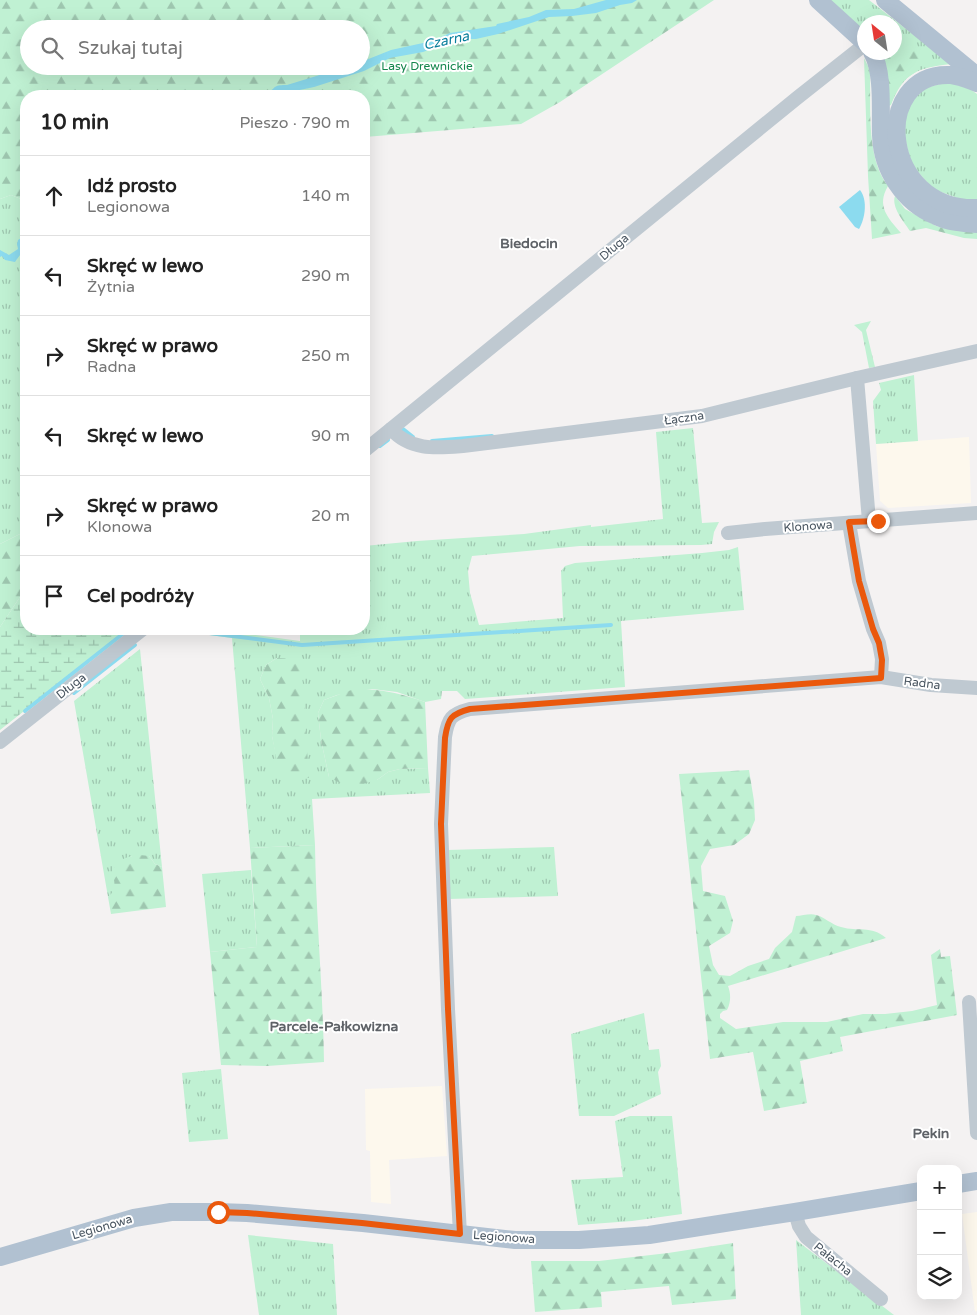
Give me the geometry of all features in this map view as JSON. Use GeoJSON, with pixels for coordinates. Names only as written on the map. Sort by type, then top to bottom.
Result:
{"type":"FeatureCollection","features":[{"type":"Feature","properties":{"kind":"main road"},"geometry":{"type":"LineString","coordinates":[[818,0],[857,37]]}},
{"type":"Feature","properties":{"kind":"main road"},"geometry":{"type":"LineString","coordinates":[[885,0],[977,76]]}},
{"type":"Feature","properties":{"kind":"main road"},"geometry":{"type":"LineString","coordinates":[[876,60],[879,76],[881,143],[886,162],[895,180],[908,198],[929,212],[951,221],[977,224]]}},
{"type":"Feature","properties":{"kind":"main road"},"geometry":{"type":"LineString","coordinates":[[977,83],[952,75],[933,77],[922,82],[910,92],[902,104],[897,120],[896,133],[902,162],[920,187],[949,205],[962,208],[977,208]]}},
{"type":"Feature","properties":{"kind":"main road"},"geometry":{"type":"LineString","coordinates":[[962,1183],[977,1181]]}},
{"type":"Feature","properties":{"kind":"main road","name":"Legionowa"},"geometry":{"type":"LineString","coordinates":[[0,1257],[126,1220],[171,1212],[247,1213],[362,1223],[515,1240],[579,1240],[649,1235],[917,1192]]}},
{"type":"Feature","properties":{"kind":"street","name":"Długa"},"geometry":{"type":"LineString","coordinates":[[370,446],[857,50]]}},
{"type":"Feature","properties":{"kind":"street","name":"Łączna"},"geometry":{"type":"LineString","coordinates":[[391,429],[396,436],[421,447],[440,448],[702,416],[977,351]]}},
{"type":"Feature","properties":{"kind":"street"},"geometry":{"type":"LineString","coordinates":[[857,378],[869,521]]}},
{"type":"Feature","properties":{"kind":"street","name":"Klonowa"},"geometry":{"type":"LineString","coordinates":[[728,533],[977,512]]}},
{"type":"Feature","properties":{"kind":"street"},"geometry":{"type":"LineString","coordinates":[[849,522],[859,581],[879,643],[882,660],[881,678]]}},
{"type":"Feature","properties":{"kind":"street","name":"Długa"},"geometry":{"type":"LineString","coordinates":[[0,742],[135,635]]}},
{"type":"Feature","properties":{"kind":"street","name":"Radna"},"geometry":{"type":"LineString","coordinates":[[460,1234],[448,1009],[441,824],[446,726],[451,718],[458,712],[470,709],[881,678],[930,685],[977,688]]}},
{"type":"Feature","properties":{"kind":"street"},"geometry":{"type":"LineString","coordinates":[[969,1002],[977,1133]]}},
{"type":"Feature","properties":{"kind":"street","name":"Pałacha"},"geometry":{"type":"LineString","coordinates":[[795,1212],[799,1226],[806,1237],[881,1299]]}},
{"type":"Feature","properties":{"kind":"shaded area"},"geometry":{"type":"Polygon","coordinates":[[[969,437],[971,503],[888,508],[880,501],[876,444],[969,437]]]}},
{"type":"Feature","properties":{"kind":"shaded area"},"geometry":{"type":"Polygon","coordinates":[[[442,1086],[447,1156],[389,1160],[391,1204],[371,1202],[370,1151],[366,1150],[365,1089],[442,1086]]]}},
{"type":"Feature","properties":{"kind":"shaded area"},"geometry":{"type":"Polygon","coordinates":[[[977,1212],[977,1311],[975,1312],[962,1214],[977,1212]]]}},
{"type":"Feature","properties":{"kind":"green space","name":"Lasy Drewnickie"},"geometry":{"type":"Polygon","coordinates":[[[0,0],[714,0],[560,102],[521,124],[370,137],[370,90],[20,90],[20,199],[11,195],[0,199],[0,0]]]}},
{"type":"Feature","properties":{"kind":"green space"},"geometry":{"type":"Polygon","coordinates":[[[827,0],[869,0],[888,15],[857,15],[857,28],[827,0]]]}},
{"type":"Feature","properties":{"kind":"green space"},"geometry":{"type":"Polygon","coordinates":[[[902,26],[951,64],[929,67],[913,74],[901,85],[891,105],[885,107],[893,60],[902,60],[902,26]]]}},
{"type":"Feature","properties":{"kind":"green space"},"geometry":{"type":"Polygon","coordinates":[[[902,48],[921,52],[919,70],[903,82],[890,101],[885,101],[879,60],[902,60],[902,48]]]}},
{"type":"Feature","properties":{"kind":"green space"},"geometry":{"type":"Polygon","coordinates":[[[864,60],[870,72],[870,116],[873,147],[881,174],[888,186],[883,206],[888,217],[901,233],[872,239],[864,60]]]}},
{"type":"Feature","properties":{"kind":"green space"},"geometry":{"type":"Polygon","coordinates":[[[948,82],[970,89],[977,94],[977,201],[963,200],[933,189],[911,164],[903,129],[910,103],[925,88],[948,82]]]}},
{"type":"Feature","properties":{"kind":"green space"},"geometry":{"type":"Polygon","coordinates":[[[11,195],[20,199],[20,534],[0,544],[0,199],[11,195]]]}},
{"type":"Feature","properties":{"kind":"green space"},"geometry":{"type":"Polygon","coordinates":[[[895,196],[905,209],[936,226],[977,232],[977,239],[964,238],[926,228],[910,231],[896,210],[895,196]]]}},
{"type":"Feature","properties":{"kind":"green space"},"geometry":{"type":"Polygon","coordinates":[[[871,321],[866,330],[875,367],[869,368],[862,332],[854,325],[871,321]]]}},
{"type":"Feature","properties":{"kind":"green space"},"geometry":{"type":"Polygon","coordinates":[[[914,375],[918,441],[876,444],[873,401],[881,390],[879,383],[914,375]]]}},
{"type":"Feature","properties":{"kind":"green space"},"geometry":{"type":"Polygon","coordinates":[[[693,428],[702,523],[719,522],[714,532],[712,544],[580,546],[472,556],[468,571],[470,593],[479,625],[563,618],[561,571],[565,566],[575,563],[702,553],[738,547],[744,610],[621,621],[625,687],[465,699],[457,691],[442,691],[441,699],[425,702],[397,692],[372,689],[337,695],[324,700],[318,713],[321,740],[329,777],[377,780],[388,772],[400,769],[428,768],[430,793],[312,799],[315,845],[250,848],[232,638],[210,635],[256,635],[300,641],[300,635],[370,635],[370,545],[524,534],[591,525],[591,527],[663,519],[656,432],[693,428]],[[277,658],[266,665],[260,679],[269,698],[273,719],[272,736],[279,768],[277,658]]]}},
{"type":"Feature","properties":{"kind":"green space"},"geometry":{"type":"Polygon","coordinates":[[[20,534],[20,597],[0,627],[0,544],[20,534]]]}},
{"type":"Feature","properties":{"kind":"green space"},"geometry":{"type":"Polygon","coordinates":[[[20,597],[20,635],[120,635],[0,730],[0,627],[20,597]]]}},
{"type":"Feature","properties":{"kind":"green space"},"geometry":{"type":"Polygon","coordinates":[[[140,649],[162,867],[155,864],[149,856],[131,856],[113,893],[108,897],[74,701],[140,649]]]}},
{"type":"Feature","properties":{"kind":"green space"},"geometry":{"type":"Polygon","coordinates":[[[277,658],[301,659],[309,778],[284,776],[278,768],[272,736],[273,719],[269,698],[260,679],[266,665],[277,658]]]}},
{"type":"Feature","properties":{"kind":"green space"},"geometry":{"type":"Polygon","coordinates":[[[354,689],[391,692],[425,702],[428,768],[400,769],[388,772],[377,780],[363,784],[340,783],[329,777],[321,740],[318,713],[324,700],[354,689]]]}},
{"type":"Feature","properties":{"kind":"green space"},"geometry":{"type":"Polygon","coordinates":[[[749,770],[755,820],[749,834],[734,845],[710,849],[701,866],[703,891],[725,896],[733,921],[730,933],[709,946],[713,965],[719,975],[730,976],[748,966],[769,959],[775,948],[792,932],[796,916],[816,915],[838,926],[870,930],[886,938],[728,986],[729,1004],[727,1010],[720,1014],[720,1018],[736,1029],[783,1022],[827,1022],[863,1014],[912,1011],[937,1005],[931,955],[940,949],[941,957],[950,956],[957,1015],[840,1037],[843,1051],[800,1061],[807,1103],[764,1111],[753,1052],[710,1059],[679,774],[749,770]]]}},
{"type":"Feature","properties":{"kind":"green space"},"geometry":{"type":"Polygon","coordinates":[[[315,845],[324,1062],[267,1066],[221,1065],[210,952],[257,947],[250,848],[315,845]]]}},
{"type":"Feature","properties":{"kind":"green space"},"geometry":{"type":"Polygon","coordinates":[[[554,847],[558,896],[449,899],[447,850],[554,847]]]}},
{"type":"Feature","properties":{"kind":"green space"},"geometry":{"type":"Polygon","coordinates":[[[140,855],[149,856],[155,864],[162,867],[166,907],[111,914],[108,897],[114,888],[112,870],[124,859],[140,855]]]}},
{"type":"Feature","properties":{"kind":"green space"},"geometry":{"type":"Polygon","coordinates":[[[251,870],[257,947],[210,952],[202,874],[251,870]]]}},
{"type":"Feature","properties":{"kind":"green space"},"geometry":{"type":"Polygon","coordinates":[[[644,1013],[649,1050],[659,1049],[661,1066],[658,1072],[661,1094],[614,1116],[579,1116],[571,1034],[644,1013]]]}},
{"type":"Feature","properties":{"kind":"green space"},"geometry":{"type":"Polygon","coordinates":[[[221,1069],[228,1139],[189,1142],[182,1073],[221,1069]]]}},
{"type":"Feature","properties":{"kind":"green space"},"geometry":{"type":"Polygon","coordinates":[[[630,1116],[672,1116],[682,1214],[632,1221],[578,1225],[571,1180],[623,1177],[615,1121],[630,1116]]]}},
{"type":"Feature","properties":{"kind":"green space"},"geometry":{"type":"Polygon","coordinates":[[[248,1235],[333,1244],[337,1315],[259,1315],[248,1235]]]}},
{"type":"Feature","properties":{"kind":"green space"},"geometry":{"type":"Polygon","coordinates":[[[796,1240],[894,1315],[801,1315],[796,1240]]]}},
{"type":"Feature","properties":{"kind":"green space"},"geometry":{"type":"Polygon","coordinates":[[[733,1243],[736,1299],[672,1305],[669,1286],[601,1292],[602,1307],[535,1312],[531,1261],[599,1261],[733,1243]]]}},
{"type":"Feature","properties":{"kind":"water","name":"Czarna"},"geometry":{"type":"Polygon","coordinates":[[[606,0],[637,0],[596,13],[549,17],[498,34],[476,39],[453,41],[423,52],[390,58],[370,68],[370,58],[391,50],[432,41],[450,33],[496,26],[497,24],[529,17],[546,10],[574,9],[606,0]]]}},
{"type":"Feature","properties":{"kind":"water"},"geometry":{"type":"Polygon","coordinates":[[[320,75],[352,75],[300,90],[272,90],[278,86],[320,75]]]}},
{"type":"Feature","properties":{"kind":"water"},"geometry":{"type":"Polygon","coordinates":[[[860,190],[864,199],[865,210],[859,229],[855,227],[839,207],[860,190]]]}},
{"type":"Feature","properties":{"kind":"water"},"geometry":{"type":"Polygon","coordinates":[[[20,239],[20,255],[15,262],[5,260],[2,256],[0,257],[0,250],[9,255],[18,249],[18,240],[20,239]]]}},
{"type":"Feature","properties":{"kind":"waterway"},"geometry":{"type":"LineString","coordinates":[[403,429],[413,437]]}},
{"type":"Feature","properties":{"kind":"waterway"},"geometry":{"type":"LineString","coordinates":[[432,441],[492,436]]}},
{"type":"Feature","properties":{"kind":"waterway"},"geometry":{"type":"LineString","coordinates":[[380,446],[388,440]]}},
{"type":"Feature","properties":{"kind":"waterway"},"geometry":{"type":"LineString","coordinates":[[224,635],[302,645],[611,625]]}},
{"type":"Feature","properties":{"kind":"waterway"},"geometry":{"type":"LineString","coordinates":[[25,711],[121,635]]}},
{"type":"Feature","properties":{"kind":"waterway"},"geometry":{"type":"LineString","coordinates":[[74,693],[135,645]]}},
{"type":"Feature","properties":{"kind":"district","name":"Biedocin"},"geometry":{"type":"Point","coordinates":[529,243]}},
{"type":"Feature","properties":{"kind":"district","name":"Parcele-Pałkowizna"},"geometry":{"type":"Point","coordinates":[334,1026]}},
{"type":"Feature","properties":{"kind":"district","name":"Pekin"},"geometry":{"type":"Point","coordinates":[931,1133]}},
{"type":"Feature","properties":{"kind":"route"},"geometry":{"type":"LineString","coordinates":[[218,1212],[362,1223],[460,1234],[448,1009],[441,824],[446,726],[458,712],[470,709],[881,678],[882,660],[879,643],[859,581],[849,522],[878,521]]}}]}
